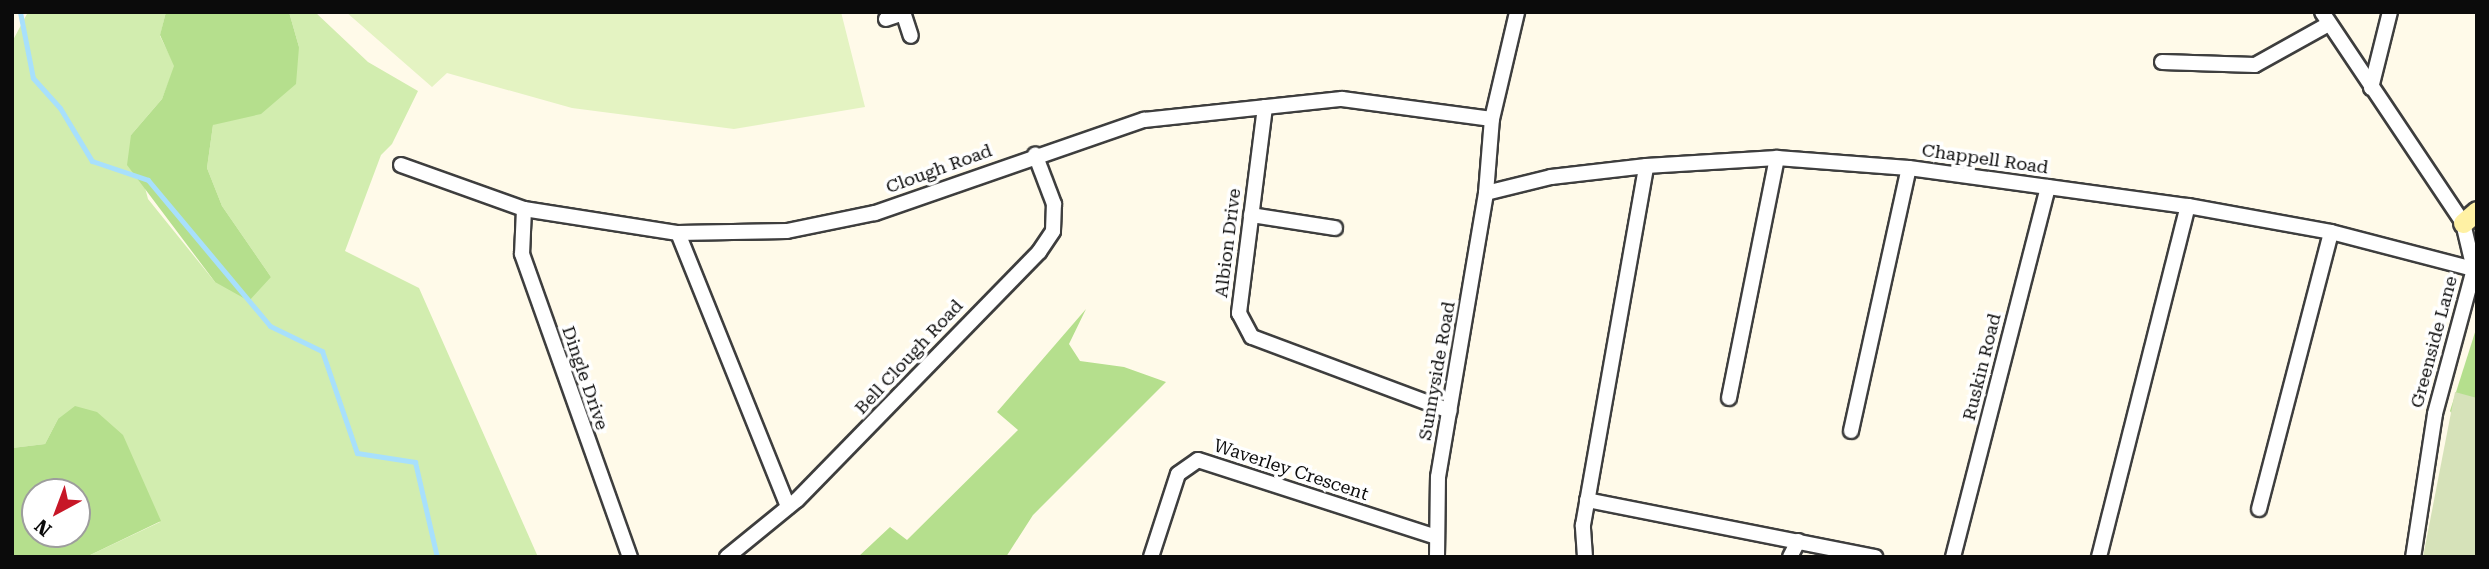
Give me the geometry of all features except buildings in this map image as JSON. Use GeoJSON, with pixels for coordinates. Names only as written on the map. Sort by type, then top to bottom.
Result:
{"type":"FeatureCollection","features":[{"type":"Feature","properties":{"kind":"street","name":"Sunnyside Road"},"geometry":{"type":"LineString","coordinates":[[1437,557],[1438,477],[1486,193],[1492,119],[1517,12]]}},
{"type":"Feature","properties":{"kind":"street"},"geometry":{"type":"LineString","coordinates":[[2371,89],[2390,12]]}},
{"type":"Feature","properties":{"kind":"street"},"geometry":{"type":"LineString","coordinates":[[886,19],[903,13],[911,36]]}},
{"type":"Feature","properties":{"kind":"street"},"geometry":{"type":"LineString","coordinates":[[2162,62],[2255,65],[2324,19]]}},
{"type":"Feature","properties":{"kind":"street","name":"Greenside Lane"},"geometry":{"type":"LineString","coordinates":[[2324,19],[2371,89],[2470,217],[2475,270],[2435,414],[2413,557]]}},
{"type":"Feature","properties":{"kind":"street","name":"Clough Road"},"geometry":{"type":"LineString","coordinates":[[401,165],[524,209],[678,233],[787,231],[875,214],[1035,154],[1144,120],[1342,99],[1492,119]]}},
{"type":"Feature","properties":{"kind":"street","name":"Albion Drive"},"geometry":{"type":"LineString","coordinates":[[1265,107],[1238,313],[1252,337],[1450,411]]}},
{"type":"Feature","properties":{"kind":"street","name":"Bell Clough Road"},"geometry":{"type":"LineString","coordinates":[[727,557],[788,507],[1039,252],[1053,231],[1054,204],[1035,154]]}},
{"type":"Feature","properties":{"kind":"street"},"geometry":{"type":"LineString","coordinates":[[1729,398],[1777,158]]}},
{"type":"Feature","properties":{"kind":"street","name":"Chappell Road"},"geometry":{"type":"LineString","coordinates":[[1486,193],[1551,177],[1646,166],[1777,158],[1909,168],[2188,206],[2331,232],[2475,270]]}},
{"type":"Feature","properties":{"kind":"street"},"geometry":{"type":"LineString","coordinates":[[1585,557],[1587,500],[1646,166]]}},
{"type":"Feature","properties":{"kind":"street"},"geometry":{"type":"LineString","coordinates":[[1851,431],[1909,168]]}},
{"type":"Feature","properties":{"kind":"street","name":"Ruskin Road"},"geometry":{"type":"LineString","coordinates":[[1953,557],[2048,187]]}},
{"type":"Feature","properties":{"kind":"street"},"geometry":{"type":"LineString","coordinates":[[2099,557],[2188,206]]}},
{"type":"Feature","properties":{"kind":"street","name":"Dingle Drive"},"geometry":{"type":"LineString","coordinates":[[524,209],[522,254],[630,557]]}},
{"type":"Feature","properties":{"kind":"street"},"geometry":{"type":"LineString","coordinates":[[1251,215],[1335,228]]}},
{"type":"Feature","properties":{"kind":"street"},"geometry":{"type":"LineString","coordinates":[[2259,509],[2331,232]]}},
{"type":"Feature","properties":{"kind":"street"},"geometry":{"type":"LineString","coordinates":[[678,233],[788,507]]}},
{"type":"Feature","properties":{"kind":"street","name":"Waverley Crescent"},"geometry":{"type":"LineString","coordinates":[[1151,557],[1178,474],[1198,460],[1437,537]]}},
{"type":"Feature","properties":{"kind":"street"},"geometry":{"type":"LineString","coordinates":[[1587,500],[1875,557]]}},
{"type":"Feature","properties":{"kind":"street"},"geometry":{"type":"LineString","coordinates":[[1790,557],[1798,541]]}},
{"type":"Feature","properties":{"kind":"green space"},"geometry":{"type":"Polygon","coordinates":[[[28,12],[166,12],[160,36],[175,66],[162,99],[131,135],[148,199],[215,282],[271,277],[222,206],[207,168],[213,125],[299,47],[289,12],[315,12],[368,62],[418,91],[392,144],[381,155],[345,251],[419,288],[538,557],[86,557],[160,522],[58,419],[45,444],[12,448],[12,42],[28,12]]]}},
{"type":"Feature","properties":{"kind":"green space"},"geometry":{"type":"Polygon","coordinates":[[[166,12],[289,12],[299,47],[296,84],[261,114],[213,125],[207,168],[222,206],[271,277],[249,301],[215,282],[127,165],[131,135],[162,99],[174,66],[160,35],[166,12]]]}},
{"type":"Feature","properties":{"kind":"green space"},"geometry":{"type":"Polygon","coordinates":[[[346,12],[841,12],[865,107],[734,129],[572,108],[447,73],[432,87],[346,12]]]}},
{"type":"Feature","properties":{"kind":"green space"},"geometry":{"type":"Polygon","coordinates":[[[1086,309],[1069,344],[1080,361],[1124,367],[1166,382],[1033,515],[1006,557],[858,557],[890,527],[907,540],[1018,430],[997,412],[1086,309]]]}},
{"type":"Feature","properties":{"kind":"green space"},"geometry":{"type":"Polygon","coordinates":[[[2477,326],[2477,453],[2450,411],[2477,326]]]}},
{"type":"Feature","properties":{"kind":"green space"},"geometry":{"type":"Polygon","coordinates":[[[2455,392],[2477,398],[2477,557],[2423,557],[2455,392]]]}},
{"type":"Feature","properties":{"kind":"green space"},"geometry":{"type":"Polygon","coordinates":[[[75,406],[97,412],[123,435],[161,521],[86,557],[12,557],[12,448],[45,444],[58,419],[75,406]]]}},
{"type":"Feature","properties":{"kind":"waterway"},"geometry":{"type":"LineString","coordinates":[[20,12],[33,78],[60,108],[92,161],[148,180],[270,326],[322,351],[357,453],[415,462],[437,557]]}}]}
